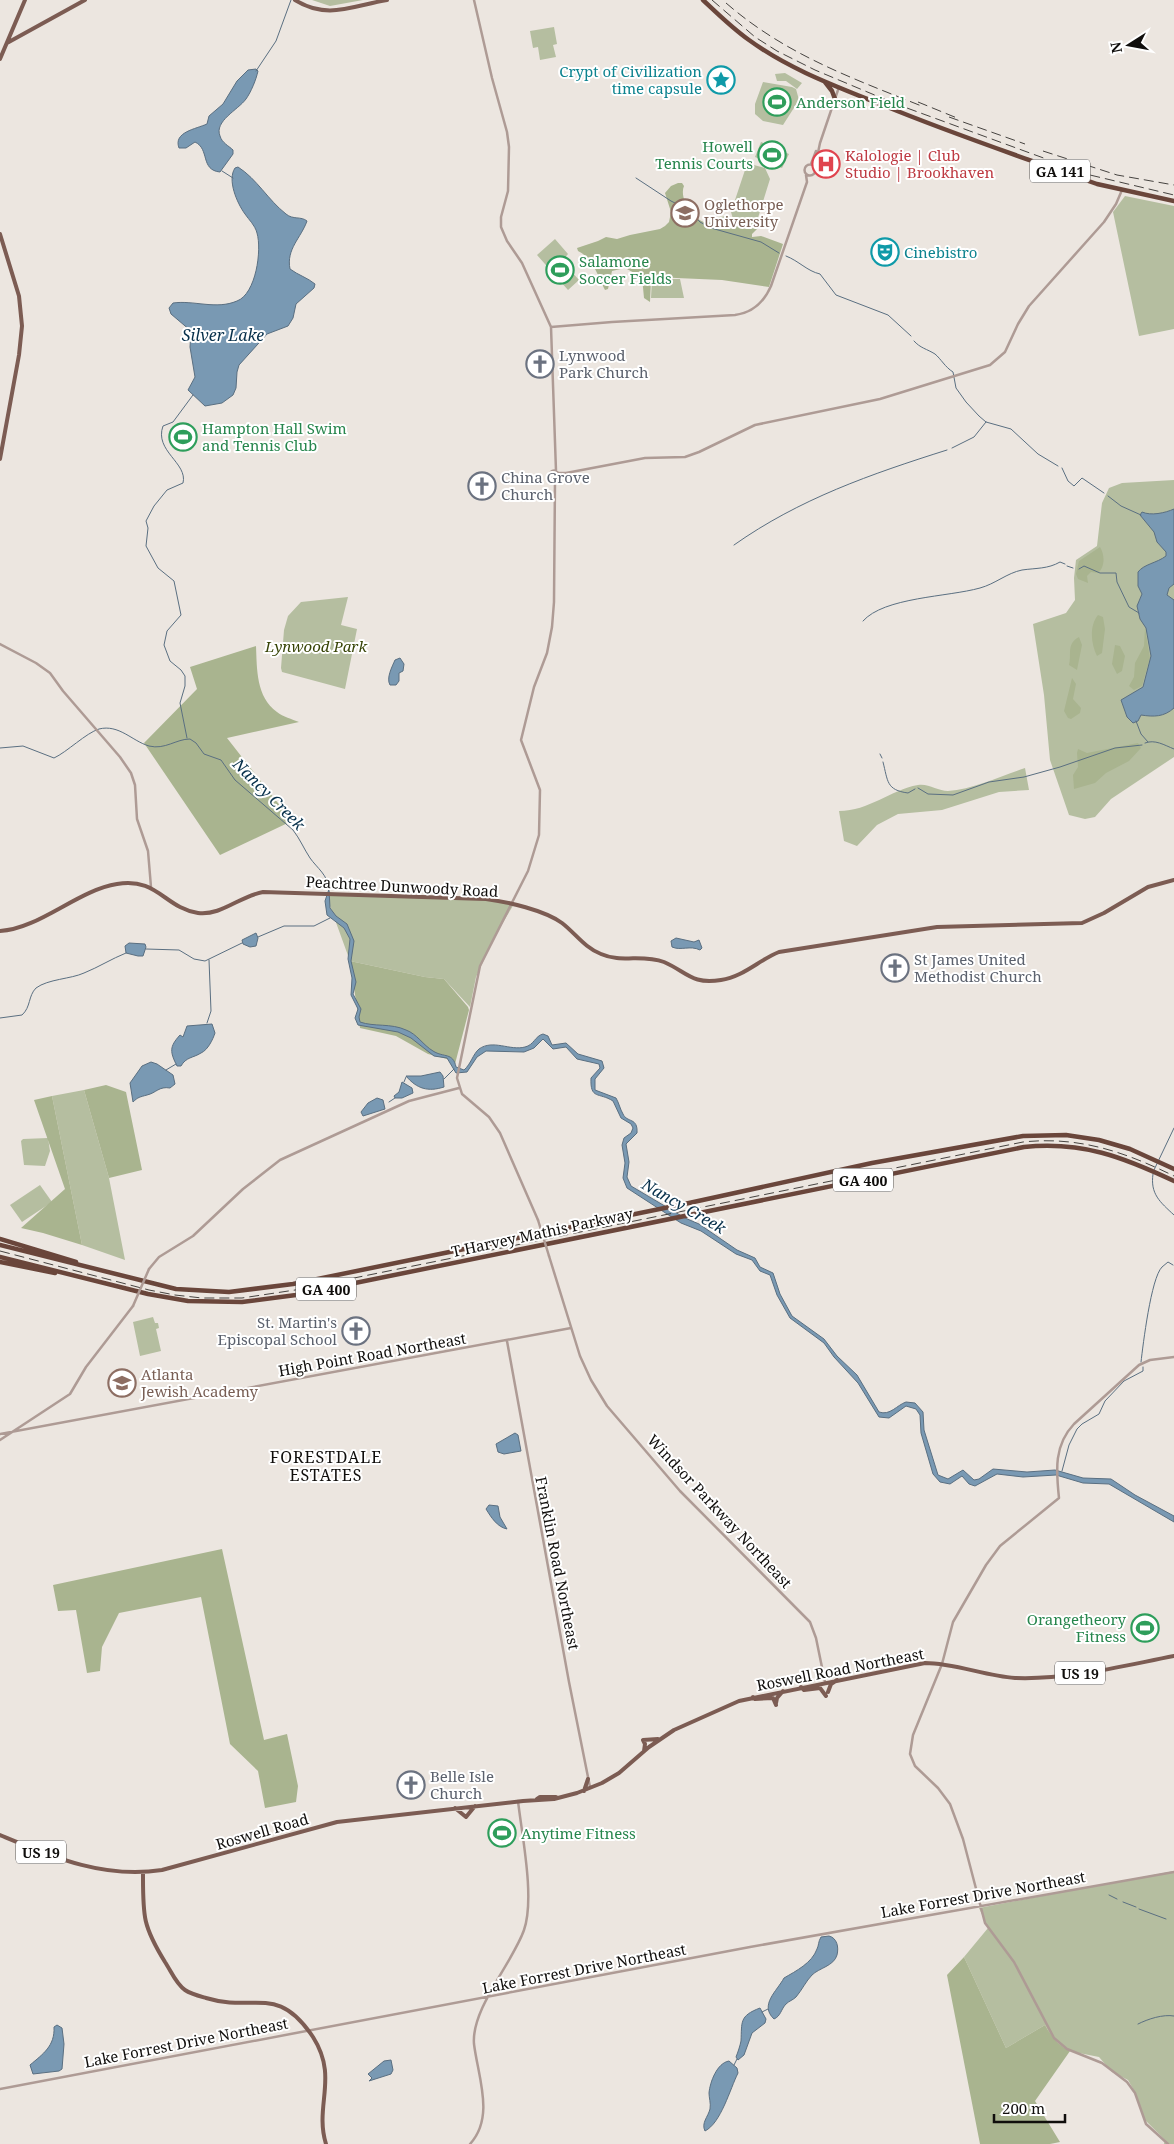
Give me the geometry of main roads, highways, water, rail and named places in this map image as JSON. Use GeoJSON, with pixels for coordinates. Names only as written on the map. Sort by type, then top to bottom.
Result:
{"type":"FeatureCollection","features":[{"type":"Feature","properties":{"kind":"highway","name":"GA 141"},"geometry":{"type":"LineString","coordinates":[[703,0],[751,42],[786,64],[824,81],[1013,154],[1097,184],[1174,202]]}},
{"type":"Feature","properties":{"kind":"highway"},"geometry":{"type":"LineString","coordinates":[[824,81],[832,91],[835,99]]}},
{"type":"Feature","properties":{"kind":"highway","name":"T Harvey Mathis Parkway"},"geometry":{"type":"LineString","coordinates":[[0,1245],[125,1277],[189,1290],[229,1292],[261,1290],[638,1214],[872,1163],[1023,1136],[1050,1134],[1099,1140],[1130,1149],[1174,1169]]}},
{"type":"Feature","properties":{"kind":"highway","name":"T Harvey Mathis Parkway"},"geometry":{"type":"LineString","coordinates":[[0,1256],[175,1300],[215,1303],[249,1302],[305,1293],[1024,1147],[1050,1145],[1096,1150],[1128,1160],[1174,1181]]}},
{"type":"Feature","properties":{"kind":"highway"},"geometry":{"type":"LineString","coordinates":[[0,1239],[125,1277]]}},
{"type":"Feature","properties":{"kind":"highway"},"geometry":{"type":"LineString","coordinates":[[0,1262],[51,1273],[62,1273]]}},
{"type":"Feature","properties":{"kind":"main road"},"geometry":{"type":"LineString","coordinates":[[0,58],[25,0]]}},
{"type":"Feature","properties":{"kind":"main road"},"geometry":{"type":"LineString","coordinates":[[295,0],[310,8],[329,11],[387,0]]}},
{"type":"Feature","properties":{"kind":"main road"},"geometry":{"type":"LineString","coordinates":[[7,43],[84,1]]}},
{"type":"Feature","properties":{"kind":"main road"},"geometry":{"type":"LineString","coordinates":[[0,234],[19,296],[22,326],[19,355],[0,459]]}},
{"type":"Feature","properties":{"kind":"main road","name":"Peachtree Dunwoody Road"},"geometry":{"type":"LineString","coordinates":[[0,931],[20,927],[109,886],[136,883],[151,887],[177,905],[190,911],[204,913],[216,911],[251,895],[263,892],[476,898],[512,904],[556,919],[586,945],[601,954],[616,958],[652,958],[666,963],[691,978],[711,981],[727,979],[738,975],[760,960],[779,952],[906,931],[975,925],[1082,923],[1104,913],[1148,887],[1174,880]]}},
{"type":"Feature","properties":{"kind":"main road","name":"Roswell Road Northeast"},"geometry":{"type":"LineString","coordinates":[[556,1797],[584,1791],[616,1774],[661,1738],[723,1707],[783,1690],[918,1664],[942,1664],[994,1675],[1031,1678],[1098,1671],[1174,1656]]}},
{"type":"Feature","properties":{"kind":"main road"},"geometry":{"type":"LineString","coordinates":[[801,1687],[804,1690],[820,1688],[827,1694],[831,1684],[838,1679]]}},
{"type":"Feature","properties":{"kind":"main road"},"geometry":{"type":"LineString","coordinates":[[753,1697],[755,1699],[773,1698],[776,1705],[776,1698],[783,1690]]}},
{"type":"Feature","properties":{"kind":"main road"},"geometry":{"type":"LineString","coordinates":[[644,1751],[645,1744],[643,1740],[652,1741],[661,1738]]}},
{"type":"Feature","properties":{"kind":"main road"},"geometry":{"type":"LineString","coordinates":[[584,1791],[588,1779]]}},
{"type":"Feature","properties":{"kind":"main road","name":"Roswell Road"},"geometry":{"type":"LineString","coordinates":[[0,1834],[75,1864],[106,1871],[142,1872],[182,1866],[337,1822],[536,1799],[550,1800],[556,1797]]}},
{"type":"Feature","properties":{"kind":"main road"},"geometry":{"type":"LineString","coordinates":[[456,1808],[466,1816],[475,1806]]}},
{"type":"Feature","properties":{"kind":"main road"},"geometry":{"type":"LineString","coordinates":[[142,1872],[143,1910],[146,1926],[155,1946],[181,1987],[190,1993],[216,2001],[277,2005],[292,2012],[307,2030],[320,2051],[326,2072],[322,2125],[326,2144]]}},
{"type":"Feature","properties":{"kind":"water"},"geometry":{"type":"Polygon","coordinates":[[[256,69],[258,71],[248,96],[220,125],[221,138],[233,150],[233,154],[220,172],[210,167],[200,145],[195,142],[186,148],[179,148],[179,138],[187,132],[207,124],[209,116],[223,104],[237,81],[248,70],[256,69]]]}},
{"type":"Feature","properties":{"kind":"water","name":"Silver Lake"},"geometry":{"type":"Polygon","coordinates":[[[238,167],[251,177],[286,214],[307,221],[292,250],[289,262],[290,269],[315,284],[314,288],[296,304],[293,318],[288,326],[267,334],[239,365],[236,388],[233,395],[222,403],[205,406],[188,390],[195,377],[190,347],[191,331],[171,314],[169,308],[173,303],[181,302],[213,305],[229,304],[244,297],[249,290],[256,271],[259,250],[255,228],[242,209],[234,191],[233,173],[235,168],[238,167]]]}},
{"type":"Feature","properties":{"kind":"water"},"geometry":{"type":"Polygon","coordinates":[[[1174,509],[1174,584],[1169,588],[1167,595],[1174,600],[1174,708],[1159,716],[1141,715],[1138,721],[1133,723],[1127,717],[1121,700],[1143,687],[1151,656],[1146,628],[1140,619],[1137,606],[1142,594],[1138,586],[1138,572],[1166,556],[1166,552],[1157,542],[1154,532],[1140,515],[1142,512],[1158,514],[1174,509]]]}},
{"type":"Feature","properties":{"kind":"water"},"geometry":{"type":"Polygon","coordinates":[[[400,658],[404,664],[403,671],[399,673],[399,681],[396,685],[390,685],[389,676],[391,669],[395,660],[400,658]]]}},
{"type":"Feature","properties":{"kind":"water"},"geometry":{"type":"Polygon","coordinates":[[[329,889],[330,908],[336,916],[347,924],[354,941],[351,961],[356,982],[353,994],[361,1009],[360,1022],[394,1026],[406,1030],[433,1051],[453,1059],[456,1067],[464,1070],[477,1051],[484,1046],[525,1047],[543,1034],[548,1036],[552,1045],[566,1043],[578,1054],[602,1061],[604,1068],[595,1079],[595,1090],[616,1098],[625,1117],[634,1122],[637,1128],[637,1133],[626,1144],[629,1162],[627,1177],[631,1186],[685,1218],[699,1224],[737,1250],[755,1258],[760,1267],[773,1273],[780,1294],[792,1316],[824,1339],[837,1356],[857,1375],[879,1412],[887,1413],[906,1402],[915,1403],[923,1412],[924,1430],[938,1475],[948,1479],[963,1470],[974,1480],[979,1479],[993,1469],[1027,1472],[1055,1470],[1083,1478],[1111,1479],[1135,1495],[1174,1516],[1174,1522],[1109,1484],[1083,1483],[1056,1475],[1023,1477],[997,1474],[975,1486],[969,1484],[962,1476],[950,1484],[940,1482],[933,1474],[921,1433],[920,1415],[916,1409],[906,1406],[889,1418],[879,1417],[858,1383],[824,1343],[790,1318],[777,1295],[770,1275],[760,1271],[752,1260],[736,1254],[701,1231],[681,1223],[627,1188],[623,1178],[625,1163],[622,1145],[624,1138],[631,1133],[633,1128],[631,1124],[621,1118],[613,1101],[594,1093],[592,1090],[591,1078],[600,1068],[599,1064],[577,1059],[566,1047],[553,1049],[543,1039],[534,1048],[524,1052],[486,1051],[477,1057],[467,1072],[456,1073],[447,1058],[434,1056],[411,1038],[398,1032],[358,1025],[355,1018],[358,1009],[351,995],[352,978],[348,959],[350,939],[344,928],[327,915],[325,901],[329,889]]]}},
{"type":"Feature","properties":{"kind":"water"},"geometry":{"type":"Polygon","coordinates":[[[256,933],[258,938],[256,946],[250,947],[243,944],[242,940],[256,933]]]}},
{"type":"Feature","properties":{"kind":"water"},"geometry":{"type":"Polygon","coordinates":[[[676,938],[694,942],[699,940],[702,948],[700,950],[672,947],[671,941],[676,938]]]}},
{"type":"Feature","properties":{"kind":"water"},"geometry":{"type":"Polygon","coordinates":[[[129,943],[145,944],[143,956],[126,953],[125,946],[129,943]]]}},
{"type":"Feature","properties":{"kind":"water"},"geometry":{"type":"Polygon","coordinates":[[[212,1024],[215,1033],[204,1052],[185,1061],[181,1066],[177,1066],[172,1053],[172,1046],[180,1035],[183,1037],[187,1026],[212,1024]]]}},
{"type":"Feature","properties":{"kind":"water"},"geometry":{"type":"Polygon","coordinates":[[[151,1062],[173,1075],[175,1084],[170,1088],[160,1089],[139,1097],[133,1102],[130,1083],[142,1066],[151,1062]]]}},
{"type":"Feature","properties":{"kind":"water"},"geometry":{"type":"Polygon","coordinates":[[[440,1072],[443,1076],[444,1087],[433,1089],[419,1087],[406,1076],[421,1076],[440,1072]]]}},
{"type":"Feature","properties":{"kind":"water"},"geometry":{"type":"Polygon","coordinates":[[[402,1082],[412,1088],[413,1093],[402,1098],[395,1098],[394,1096],[399,1092],[402,1082]]]}},
{"type":"Feature","properties":{"kind":"water"},"geometry":{"type":"Polygon","coordinates":[[[377,1098],[383,1100],[385,1109],[363,1116],[361,1112],[368,1103],[377,1098]]]}},
{"type":"Feature","properties":{"kind":"water"},"geometry":{"type":"Polygon","coordinates":[[[515,1433],[518,1435],[521,1451],[504,1454],[498,1452],[496,1444],[515,1433]]]}},
{"type":"Feature","properties":{"kind":"water"},"geometry":{"type":"Polygon","coordinates":[[[489,1505],[498,1506],[500,1517],[507,1529],[497,1524],[492,1518],[486,1509],[489,1505]]]}},
{"type":"Feature","properties":{"kind":"water"},"geometry":{"type":"Polygon","coordinates":[[[829,1936],[837,1943],[838,1952],[835,1959],[812,1975],[796,1997],[786,2004],[774,2019],[768,2009],[774,1993],[784,1978],[803,1966],[815,1954],[821,1937],[829,1936]]]}},
{"type":"Feature","properties":{"kind":"water"},"geometry":{"type":"Polygon","coordinates":[[[760,2008],[766,2019],[765,2023],[752,2033],[744,2055],[738,2060],[736,2057],[741,2041],[743,2020],[748,2014],[760,2008]]]}},
{"type":"Feature","properties":{"kind":"water"},"geometry":{"type":"Polygon","coordinates":[[[57,2025],[62,2028],[64,2044],[62,2069],[33,2074],[30,2065],[47,2049],[54,2034],[54,2027],[57,2025]]]}},
{"type":"Feature","properties":{"kind":"water"},"geometry":{"type":"Polygon","coordinates":[[[391,2060],[393,2070],[391,2074],[369,2081],[372,2078],[368,2074],[384,2061],[391,2060]]]}},
{"type":"Feature","properties":{"kind":"water"},"geometry":{"type":"Polygon","coordinates":[[[729,2061],[737,2068],[738,2073],[716,2121],[705,2131],[704,2123],[710,2109],[709,2093],[711,2084],[721,2065],[729,2061]]]}},
{"type":"Feature","properties":{"kind":"waterway"},"geometry":{"type":"LineString","coordinates":[[256,71],[276,41],[291,0]]}},
{"type":"Feature","properties":{"kind":"waterway"},"geometry":{"type":"LineString","coordinates":[[222,171],[233,178]]}},
{"type":"Feature","properties":{"kind":"waterway"},"geometry":{"type":"LineString","coordinates":[[636,178],[671,201],[689,210],[700,222],[711,228],[761,242],[779,253]]}},
{"type":"Feature","properties":{"kind":"waterway"},"geometry":{"type":"LineString","coordinates":[[786,256],[811,271],[820,274],[836,295],[888,315],[911,336]]}},
{"type":"Feature","properties":{"kind":"waterway"},"geometry":{"type":"LineString","coordinates":[[914,341],[935,354],[953,372],[956,388],[979,416],[986,422],[1011,429],[1038,454],[1058,466]]}},
{"type":"Feature","properties":{"kind":"waterway"},"geometry":{"type":"LineString","coordinates":[[187,738],[180,703],[185,686],[185,676],[170,661],[164,645],[167,631],[181,615],[174,581],[158,568],[146,546],[148,528],[146,521],[154,506],[167,490],[183,483],[181,469],[167,450],[161,435],[163,426],[173,422],[193,395]]}},
{"type":"Feature","properties":{"kind":"waterway"},"geometry":{"type":"LineString","coordinates":[[952,448],[974,437],[986,422]]}},
{"type":"Feature","properties":{"kind":"waterway"},"geometry":{"type":"LineString","coordinates":[[734,545],[784,514],[836,489],[891,468],[947,450]]}},
{"type":"Feature","properties":{"kind":"waterway"},"geometry":{"type":"LineString","coordinates":[[1062,468],[1068,481],[1074,486],[1082,478],[1104,493]]}},
{"type":"Feature","properties":{"kind":"waterway"},"geometry":{"type":"LineString","coordinates":[[1108,496],[1121,506],[1141,515]]}},
{"type":"Feature","properties":{"kind":"waterway"},"geometry":{"type":"LineString","coordinates":[[863,621],[873,613],[901,602],[980,588],[1017,571],[1046,567],[1060,562],[1065,564]]}},
{"type":"Feature","properties":{"kind":"waterway"},"geometry":{"type":"LineString","coordinates":[[1067,566],[1073,568]]}},
{"type":"Feature","properties":{"kind":"waterway"},"geometry":{"type":"LineString","coordinates":[[1079,569],[1084,566],[1100,573],[1116,573],[1117,582],[1129,607],[1139,613]]}},
{"type":"Feature","properties":{"kind":"waterway"},"geometry":{"type":"LineString","coordinates":[[1136,721],[1141,734],[1148,742]]}},
{"type":"Feature","properties":{"kind":"waterway","name":"Nancy Creek"},"geometry":{"type":"LineString","coordinates":[[0,748],[23,746],[54,758],[94,731],[106,728],[119,731],[143,744],[155,747],[190,739],[196,743],[204,754],[221,760],[235,780],[293,830],[310,858],[324,876],[329,889]]}},
{"type":"Feature","properties":{"kind":"waterway"},"geometry":{"type":"LineString","coordinates":[[1145,743],[1156,742],[1174,749]]}},
{"type":"Feature","properties":{"kind":"waterway"},"geometry":{"type":"LineString","coordinates":[[918,788],[928,794],[953,795],[989,782],[1024,777],[1060,767],[1115,748],[1142,745]]}},
{"type":"Feature","properties":{"kind":"waterway"},"geometry":{"type":"LineString","coordinates":[[880,754],[882,758]]}},
{"type":"Feature","properties":{"kind":"waterway"},"geometry":{"type":"LineString","coordinates":[[883,762],[887,779],[892,787],[901,792],[908,793],[915,789]]}},
{"type":"Feature","properties":{"kind":"waterway"},"geometry":{"type":"LineString","coordinates":[[258,937],[284,926],[314,926],[330,918]]}},
{"type":"Feature","properties":{"kind":"waterway"},"geometry":{"type":"LineString","coordinates":[[146,949],[179,950],[194,959],[205,961],[242,943]]}},
{"type":"Feature","properties":{"kind":"waterway"},"geometry":{"type":"LineString","coordinates":[[0,1018],[22,1015],[27,1009],[33,991],[41,985],[79,975],[126,953]]}},
{"type":"Feature","properties":{"kind":"waterway"},"geometry":{"type":"LineString","coordinates":[[207,1023],[211,1011],[209,960]]}},
{"type":"Feature","properties":{"kind":"waterway"},"geometry":{"type":"LineString","coordinates":[[166,1070],[176,1064]]}},
{"type":"Feature","properties":{"kind":"waterway"},"geometry":{"type":"LineString","coordinates":[[444,1079],[454,1069]]}},
{"type":"Feature","properties":{"kind":"waterway"},"geometry":{"type":"LineString","coordinates":[[404,1082],[406,1077]]}},
{"type":"Feature","properties":{"kind":"waterway"},"geometry":{"type":"LineString","coordinates":[[389,1102],[395,1098]]}},
{"type":"Feature","properties":{"kind":"waterway"},"geometry":{"type":"LineString","coordinates":[[1154,1170],[1174,1128]]}},
{"type":"Feature","properties":{"kind":"waterway"},"geometry":{"type":"LineString","coordinates":[[1153,1174],[1153,1187],[1157,1197],[1174,1215]]}},
{"type":"Feature","properties":{"kind":"waterway"},"geometry":{"type":"LineString","coordinates":[[1141,1362],[1154,1284],[1162,1267],[1168,1262],[1173,1265]]}},
{"type":"Feature","properties":{"kind":"waterway"},"geometry":{"type":"LineString","coordinates":[[1062,1471],[1069,1445],[1077,1429],[1099,1414],[1105,1401],[1124,1381],[1143,1371],[1143,1367]]}},
{"type":"Feature","properties":{"kind":"waterway"},"geometry":{"type":"LineString","coordinates":[[1109,1895],[1117,1899]]}},
{"type":"Feature","properties":{"kind":"waterway"},"geometry":{"type":"LineString","coordinates":[[1123,1902],[1136,1907]]}},
{"type":"Feature","properties":{"kind":"waterway"},"geometry":{"type":"LineString","coordinates":[[1139,1909],[1166,1919]]}},
{"type":"Feature","properties":{"kind":"waterway"},"geometry":{"type":"LineString","coordinates":[[762,2012],[768,2009]]}},
{"type":"Feature","properties":{"kind":"waterway"},"geometry":{"type":"LineString","coordinates":[[1138,2024],[1156,2017],[1174,2016]]}},
{"type":"Feature","properties":{"kind":"waterway"},"geometry":{"type":"LineString","coordinates":[[734,2065],[737,2059]]}},
{"type":"Feature","properties":{"kind":"railway"},"geometry":{"type":"LineString","coordinates":[[712,0],[755,37],[777,51],[815,70],[896,104],[1090,175],[1174,195]]}},
{"type":"Feature","properties":{"kind":"railway"},"geometry":{"type":"LineString","coordinates":[[726,3],[772,37],[820,64],[924,107]]}},
{"type":"Feature","properties":{"kind":"railway"},"geometry":{"type":"LineString","coordinates":[[918,102],[957,118]]}},
{"type":"Feature","properties":{"kind":"railway"},"geometry":{"type":"LineString","coordinates":[[949,117],[1025,144]]}},
{"type":"Feature","properties":{"kind":"railway"},"geometry":{"type":"LineString","coordinates":[[1043,151],[1117,175],[1174,185]]}},
{"type":"Feature","properties":{"kind":"railway"},"geometry":{"type":"LineString","coordinates":[[0,1251],[149,1290],[202,1298],[242,1298],[295,1290],[1023,1142],[1063,1141],[1101,1148],[1138,1160],[1174,1176]]}},
{"type":"Feature","properties":{"kind":"place","name":"Crypt of Civilization time capsule"},"geometry":{"type":"Point","coordinates":[721,80]}},
{"type":"Feature","properties":{"kind":"place","name":"Anderson Field"},"geometry":{"type":"Point","coordinates":[777,102]}},
{"type":"Feature","properties":{"kind":"place","name":"Howell Tennis Courts"},"geometry":{"type":"Point","coordinates":[772,155]}},
{"type":"Feature","properties":{"kind":"place","name":"Kalologie | Club Studio | Brookhaven"},"geometry":{"type":"Point","coordinates":[826,164]}},
{"type":"Feature","properties":{"kind":"place","name":"Oglethorpe University"},"geometry":{"type":"Point","coordinates":[685,213]}},
{"type":"Feature","properties":{"kind":"place","name":"Cinebistro"},"geometry":{"type":"Point","coordinates":[885,252]}},
{"type":"Feature","properties":{"kind":"place","name":"Salamone Soccer Fields"},"geometry":{"type":"Point","coordinates":[560,270]}},
{"type":"Feature","properties":{"kind":"place","name":"Lynwood Park Church"},"geometry":{"type":"Point","coordinates":[540,364]}},
{"type":"Feature","properties":{"kind":"place","name":"Hampton Hall Swim and Tennis Club"},"geometry":{"type":"Point","coordinates":[183,437]}},
{"type":"Feature","properties":{"kind":"place","name":"China Grove Church"},"geometry":{"type":"Point","coordinates":[482,486]}},
{"type":"Feature","properties":{"kind":"place","name":"St James United Methodist Church"},"geometry":{"type":"Point","coordinates":[895,968]}},
{"type":"Feature","properties":{"kind":"place","name":"St. Martin's Episcopal School"},"geometry":{"type":"Point","coordinates":[356,1331]}},
{"type":"Feature","properties":{"kind":"place","name":"Atlanta Jewish Academy"},"geometry":{"type":"Point","coordinates":[122,1383]}},
{"type":"Feature","properties":{"kind":"place","name":"Orangetheory Fitness"},"geometry":{"type":"Point","coordinates":[1145,1628]}},
{"type":"Feature","properties":{"kind":"place","name":"Belle Isle Church"},"geometry":{"type":"Point","coordinates":[411,1785]}},
{"type":"Feature","properties":{"kind":"place","name":"Anytime Fitness"},"geometry":{"type":"Point","coordinates":[502,1833]}},
{"type":"Feature","properties":{"kind":"district","name":"FORESTDALE ESTATES"},"geometry":{"type":"Point","coordinates":[326,1466]}},
{"type":"Feature","properties":{"kind":"park label","name":"Lynwood Park"},"geometry":{"type":"Point","coordinates":[316,646]}}]}
